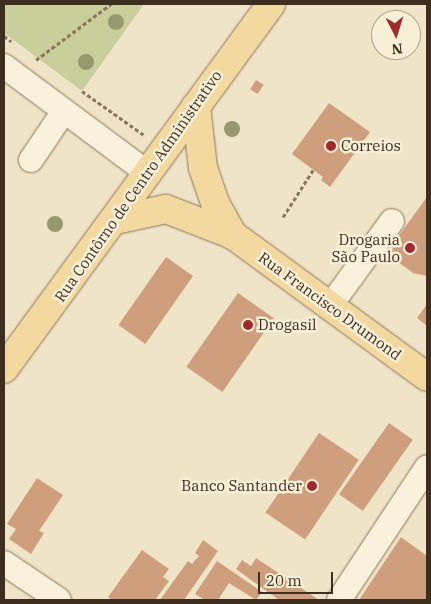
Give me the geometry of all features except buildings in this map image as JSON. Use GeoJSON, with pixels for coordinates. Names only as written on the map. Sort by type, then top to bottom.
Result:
{"type":"FeatureCollection","features":[{"type":"Feature","properties":{"kind":"main road","name":"Rua Contôrno de Centro Administrativo"},"geometry":{"type":"LineString","coordinates":[[4,369],[149,174],[271,4]]}},
{"type":"Feature","properties":{"kind":"main road","name":"Rua Francisco Drumond"},"geometry":{"type":"LineString","coordinates":[[196,106],[203,168],[215,202],[233,235]]}},
{"type":"Feature","properties":{"kind":"main road","name":"Rua Francisco Drumond"},"geometry":{"type":"LineString","coordinates":[[115,220],[166,209],[233,235],[427,377]]}},
{"type":"Feature","properties":{"kind":"street"},"geometry":{"type":"LineString","coordinates":[[4,66],[149,174]]}},
{"type":"Feature","properties":{"kind":"street"},"geometry":{"type":"LineString","coordinates":[[31,160],[64,112]]}},
{"type":"Feature","properties":{"kind":"street"},"geometry":{"type":"LineString","coordinates":[[330,306],[392,221]]}},
{"type":"Feature","properties":{"kind":"street"},"geometry":{"type":"LineString","coordinates":[[339,600],[427,467]]}},
{"type":"Feature","properties":{"kind":"street"},"geometry":{"type":"LineString","coordinates":[[4,562],[60,600]]}},
{"type":"Feature","properties":{"kind":"path"},"geometry":{"type":"LineString","coordinates":[[37,59],[111,4]]}},
{"type":"Feature","properties":{"kind":"path"},"geometry":{"type":"LineString","coordinates":[[75,86],[168,148]]}},
{"type":"Feature","properties":{"kind":"path"},"geometry":{"type":"LineString","coordinates":[[283,217],[313,170]]}},
{"type":"Feature","properties":{"kind":"green space"},"geometry":{"type":"Polygon","coordinates":[[[4,4],[144,4],[82,91],[4,33],[4,4]]]}},
{"type":"Feature","properties":{"kind":"place","name":"Correios"},"geometry":{"type":"Point","coordinates":[331,146]}},
{"type":"Feature","properties":{"kind":"place","name":"Drogaria São Paulo"},"geometry":{"type":"Point","coordinates":[410,248]}},
{"type":"Feature","properties":{"kind":"place","name":"Drogasil"},"geometry":{"type":"Point","coordinates":[248,325]}},
{"type":"Feature","properties":{"kind":"place","name":"Banco Santander"},"geometry":{"type":"Point","coordinates":[312,486]}}]}
